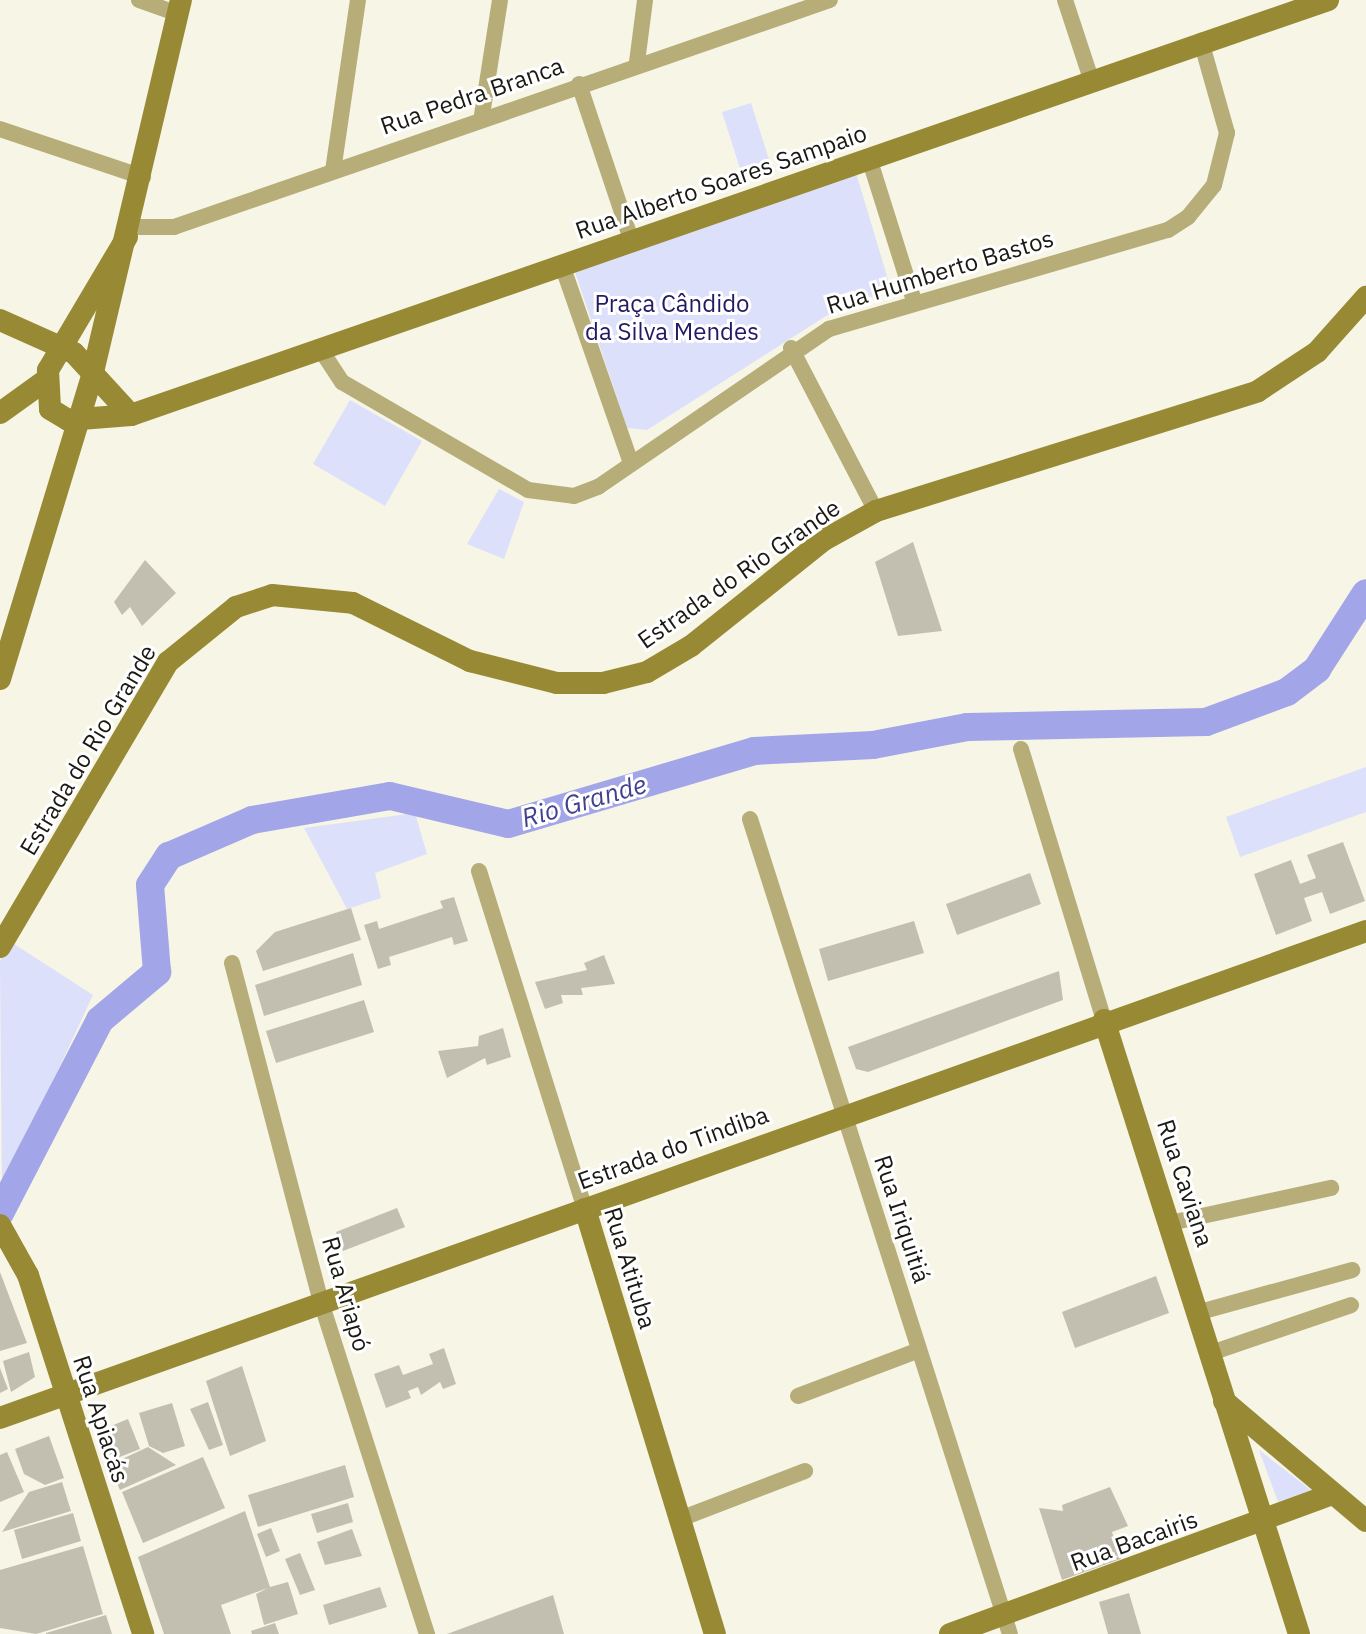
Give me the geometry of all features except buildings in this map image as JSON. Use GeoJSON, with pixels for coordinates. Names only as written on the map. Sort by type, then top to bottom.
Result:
{"type":"FeatureCollection","features":[{"type":"Feature","properties":{"kind":"street"},"geometry":{"type":"LineString","coordinates":[[0,679],[93,372],[143,177],[179,7],[139,0]]}},
{"type":"Feature","properties":{"kind":"street"},"geometry":{"type":"LineString","coordinates":[[333,171],[358,0]]}},
{"type":"Feature","properties":{"kind":"street"},"geometry":{"type":"LineString","coordinates":[[482,115],[500,0]]}},
{"type":"Feature","properties":{"kind":"street"},"geometry":{"type":"LineString","coordinates":[[637,62],[645,0]]}},
{"type":"Feature","properties":{"kind":"street","name":"Rua Pedra Branca"},"geometry":{"type":"LineString","coordinates":[[128,232],[174,227],[482,115],[830,0]]}},
{"type":"Feature","properties":{"kind":"street"},"geometry":{"type":"LineString","coordinates":[[1065,0],[1091,79]]}},
{"type":"Feature","properties":{"kind":"street","name":"Rua Alberto Soares Sampaio"},"geometry":{"type":"LineString","coordinates":[[77,423],[131,415],[1091,79],[1328,0]]}},
{"type":"Feature","properties":{"kind":"street","name":"Rua Humberto Bastos"},"geometry":{"type":"LineString","coordinates":[[319,347],[342,382],[528,490],[574,496],[631,463],[791,348],[914,301],[1168,230],[1188,217],[1214,185],[1227,133],[1201,41]]}},
{"type":"Feature","properties":{"kind":"street"},"geometry":{"type":"LineString","coordinates":[[579,84],[631,239]]}},
{"type":"Feature","properties":{"kind":"street"},"geometry":{"type":"LineString","coordinates":[[0,129],[143,177]]}},
{"type":"Feature","properties":{"kind":"street"},"geometry":{"type":"LineString","coordinates":[[869,158],[914,301]]}},
{"type":"Feature","properties":{"kind":"street"},"geometry":{"type":"LineString","coordinates":[[0,413],[53,362],[128,232]]}},
{"type":"Feature","properties":{"kind":"street"},"geometry":{"type":"LineString","coordinates":[[562,265],[631,463]]}},
{"type":"Feature","properties":{"kind":"street","name":"Estrada do Rio Grande"},"geometry":{"type":"LineString","coordinates":[[0,947],[168,662],[236,607],[272,595],[353,603],[513,676],[603,683],[647,672],[691,646],[824,540],[876,511],[1258,391],[1317,352],[1366,297]]}},
{"type":"Feature","properties":{"kind":"street"},"geometry":{"type":"LineString","coordinates":[[0,320],[27,331],[53,362],[93,372],[110,400],[131,415]]}},
{"type":"Feature","properties":{"kind":"street"},"geometry":{"type":"LineString","coordinates":[[791,348],[876,511]]}},
{"type":"Feature","properties":{"kind":"street"},"geometry":{"type":"LineString","coordinates":[[50,409],[53,362]]}},
{"type":"Feature","properties":{"kind":"street"},"geometry":{"type":"LineString","coordinates":[[0,413],[50,409],[77,423]]}},
{"type":"Feature","properties":{"kind":"street","name":"Rua Caviana"},"geometry":{"type":"LineString","coordinates":[[1021,749],[1299,1634]]}},
{"type":"Feature","properties":{"kind":"street","name":"Rua Iriquitiá"},"geometry":{"type":"LineString","coordinates":[[750,819],[1007,1625]]}},
{"type":"Feature","properties":{"kind":"street","name":"Rua Atituba"},"geometry":{"type":"LineString","coordinates":[[479,871],[715,1634]]}},
{"type":"Feature","properties":{"kind":"street","name":"Estrada do Tindiba"},"geometry":{"type":"LineString","coordinates":[[0,1418],[67,1397],[843,1113],[1366,931]]}},
{"type":"Feature","properties":{"kind":"street","name":"Rua Ariapó"},"geometry":{"type":"LineString","coordinates":[[232,963],[321,1302],[427,1634]]}},
{"type":"Feature","properties":{"kind":"street"},"geometry":{"type":"LineString","coordinates":[[1170,1223],[1331,1188]]}},
{"type":"Feature","properties":{"kind":"street","name":"Rua Apiacás"},"geometry":{"type":"LineString","coordinates":[[5,1233],[67,1397],[143,1634]]}},
{"type":"Feature","properties":{"kind":"street"},"geometry":{"type":"LineString","coordinates":[[1200,1312],[1352,1270]]}},
{"type":"Feature","properties":{"kind":"street"},"geometry":{"type":"LineString","coordinates":[[1211,1353],[1351,1305]]}},
{"type":"Feature","properties":{"kind":"street"},"geometry":{"type":"LineString","coordinates":[[798,1396],[919,1350]]}},
{"type":"Feature","properties":{"kind":"street"},"geometry":{"type":"LineString","coordinates":[[1223,1400],[1366,1521]]}},
{"type":"Feature","properties":{"kind":"street"},"geometry":{"type":"LineString","coordinates":[[680,1519],[805,1471]]}},
{"type":"Feature","properties":{"kind":"street","name":"Rua Bacairis"},"geometry":{"type":"LineString","coordinates":[[950,1634],[1007,1625],[1333,1494]]}},
{"type":"Feature","properties":{"kind":"green space"},"geometry":{"type":"Polygon","coordinates":[[[751,103],[773,172],[744,181],[722,112],[751,103]]]}},
{"type":"Feature","properties":{"kind":"green space","name":"Praça Cândido da Silva Mendes"},"geometry":{"type":"Polygon","coordinates":[[[856,173],[891,289],[826,316],[647,430],[627,428],[575,272],[856,173]]]}},
{"type":"Feature","properties":{"kind":"green space"},"geometry":{"type":"Polygon","coordinates":[[[350,400],[422,441],[385,506],[313,464],[350,400]]]}},
{"type":"Feature","properties":{"kind":"green space"},"geometry":{"type":"Polygon","coordinates":[[[499,489],[524,502],[504,559],[467,544],[499,489]]]}},
{"type":"Feature","properties":{"kind":"green space"},"geometry":{"type":"Polygon","coordinates":[[[1366,767],[1366,812],[1240,857],[1226,817],[1366,767]]]}},
{"type":"Feature","properties":{"kind":"green space"},"geometry":{"type":"Polygon","coordinates":[[[415,813],[427,854],[375,873],[381,898],[347,909],[304,828],[415,813]]]}},
{"type":"Feature","properties":{"kind":"green space"},"geometry":{"type":"Polygon","coordinates":[[[11,942],[93,995],[2,1190],[0,961],[11,942]]]}},
{"type":"Feature","properties":{"kind":"green space"},"geometry":{"type":"Polygon","coordinates":[[[1259,1450],[1311,1490],[1278,1502],[1259,1450]]]}},
{"type":"Feature","properties":{"kind":"waterway","name":"Rio Grande"},"geometry":{"type":"LineString","coordinates":[[0,1213],[100,1020],[157,972],[150,885],[169,856],[252,820],[390,796],[508,824],[754,751],[873,745],[967,727],[1206,722],[1287,692],[1317,669],[1366,593]]}}]}
